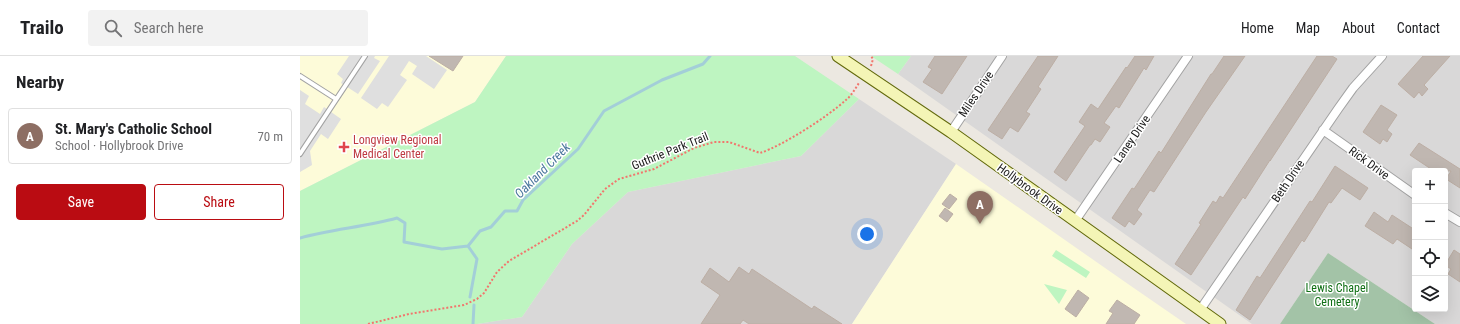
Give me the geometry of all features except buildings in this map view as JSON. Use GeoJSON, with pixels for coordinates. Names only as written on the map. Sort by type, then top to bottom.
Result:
{"type":"FeatureCollection","features":[{"type":"Feature","properties":{"kind":"main road","name":"Hollybrook Drive"},"geometry":{"type":"LineString","coordinates":[[838,56],[950,132],[1220,324]]}},
{"type":"Feature","properties":{"kind":"street","name":"Miles Drive"},"geometry":{"type":"LineString","coordinates":[[950,132],[1002,56]]}},
{"type":"Feature","properties":{"kind":"street","name":"Laney Drive"},"geometry":{"type":"LineString","coordinates":[[1075,221],[1188,56]]}},
{"type":"Feature","properties":{"kind":"street","name":"Beth Drive"},"geometry":{"type":"LineString","coordinates":[[1200,310],[1353,88],[1382,56]]}},
{"type":"Feature","properties":{"kind":"street","name":"Rick Drive"},"geometry":{"type":"LineString","coordinates":[[1323,130],[1412,193]]}},
{"type":"Feature","properties":{"kind":"street"},"geometry":{"type":"LineString","coordinates":[[1448,215],[1460,222]]}},
{"type":"Feature","properties":{"kind":"lane"},"geometry":{"type":"LineString","coordinates":[[300,154],[365,56]]}},
{"type":"Feature","properties":{"kind":"lane"},"geometry":{"type":"LineString","coordinates":[[300,76],[336,99]]}},
{"type":"Feature","properties":{"kind":"path"},"geometry":{"type":"LineString","coordinates":[[871,56],[873,59],[872,63]]}},
{"type":"Feature","properties":{"kind":"path","name":"Guthrie Park Trail"},"geometry":{"type":"LineString","coordinates":[[368,324],[410,314],[464,304],[477,299],[484,293],[497,272],[509,261],[580,219],[605,189],[613,182],[654,169],[694,148],[714,142],[729,142],[760,153],[764,152],[830,113],[847,100],[859,84]]}},
{"type":"Feature","properties":{"kind":"shaded area","name":"Longview Regional Medical Center"},"geometry":{"type":"Polygon","coordinates":[[[300,56],[506,56],[475,102],[300,191],[300,56]]]}},
{"type":"Feature","properties":{"kind":"shaded area"},"geometry":{"type":"Polygon","coordinates":[[[349,56],[375,56],[374,58],[380,61],[358,94],[341,83],[343,79],[337,74],[349,56]]]}},
{"type":"Feature","properties":{"kind":"shaded area"},"geometry":{"type":"Polygon","coordinates":[[[389,56],[426,56],[447,70],[434,89],[412,74],[417,66],[409,61],[400,75],[407,80],[388,107],[382,103],[377,109],[361,98],[389,56]]]}},
{"type":"Feature","properties":{"kind":"shaded area"},"geometry":{"type":"Polygon","coordinates":[[[911,56],[1460,56],[1460,324],[1435,324],[1417,312],[1448,312],[1448,168],[1412,168],[1412,309],[1328,253],[1280,324],[1252,324],[898,74],[911,56]]]}},
{"type":"Feature","properties":{"kind":"shaded area"},"geometry":{"type":"Polygon","coordinates":[[[300,90],[309,96],[305,104],[320,114],[324,107],[341,119],[328,139],[321,134],[310,151],[312,165],[300,172],[300,90]]]}},
{"type":"Feature","properties":{"kind":"shaded area"},"geometry":{"type":"Polygon","coordinates":[[[859,99],[956,164],[852,324],[477,324],[522,317],[572,244],[628,192],[801,156],[859,99]]]}},
{"type":"Feature","properties":{"kind":"shaded area"},"geometry":{"type":"Polygon","coordinates":[[[956,164],[1128,284],[1186,324],[852,324],[956,164]]]}},
{"type":"Feature","properties":{"kind":"green space"},"geometry":{"type":"Polygon","coordinates":[[[506,56],[795,56],[859,99],[801,156],[628,192],[572,244],[522,317],[477,324],[300,324],[300,191],[475,102],[506,56]]]}},
{"type":"Feature","properties":{"kind":"green space"},"geometry":{"type":"Polygon","coordinates":[[[871,56],[911,56],[898,74],[871,56]]]}},
{"type":"Feature","properties":{"kind":"green space"},"geometry":{"type":"Polygon","coordinates":[[[1056,250],[1090,272],[1086,278],[1052,256],[1056,250]]]}},
{"type":"Feature","properties":{"kind":"green space","name":"Lewis Chapel Cemetery"},"geometry":{"type":"Polygon","coordinates":[[[1328,253],[1412,309],[1412,312],[1417,312],[1435,324],[1280,324],[1328,253]]]}},
{"type":"Feature","properties":{"kind":"green space"},"geometry":{"type":"Polygon","coordinates":[[[1044,284],[1067,290],[1059,304],[1044,284]]]}},
{"type":"Feature","properties":{"kind":"waterway","name":"Oakland Creek"},"geometry":{"type":"LineString","coordinates":[[300,238],[397,218],[405,223],[404,242],[442,249],[468,246],[480,231],[491,227],[505,211],[517,211],[523,200],[578,149],[604,111],[662,80],[703,64],[710,56]]}},
{"type":"Feature","properties":{"kind":"waterway"},"geometry":{"type":"LineString","coordinates":[[468,246],[477,259],[470,297]]}},
{"type":"Feature","properties":{"kind":"waterway"},"geometry":{"type":"LineString","coordinates":[[473,324],[474,305]]}},
{"type":"Feature","properties":{"kind":"place","name":"Longview Regional Medical Center"},"geometry":{"type":"Point","coordinates":[344,147]}},
{"type":"Feature","properties":{"kind":"place","name":"St. Mary's Catholic School"},"geometry":{"type":"Point","coordinates":[980,224]}}]}
